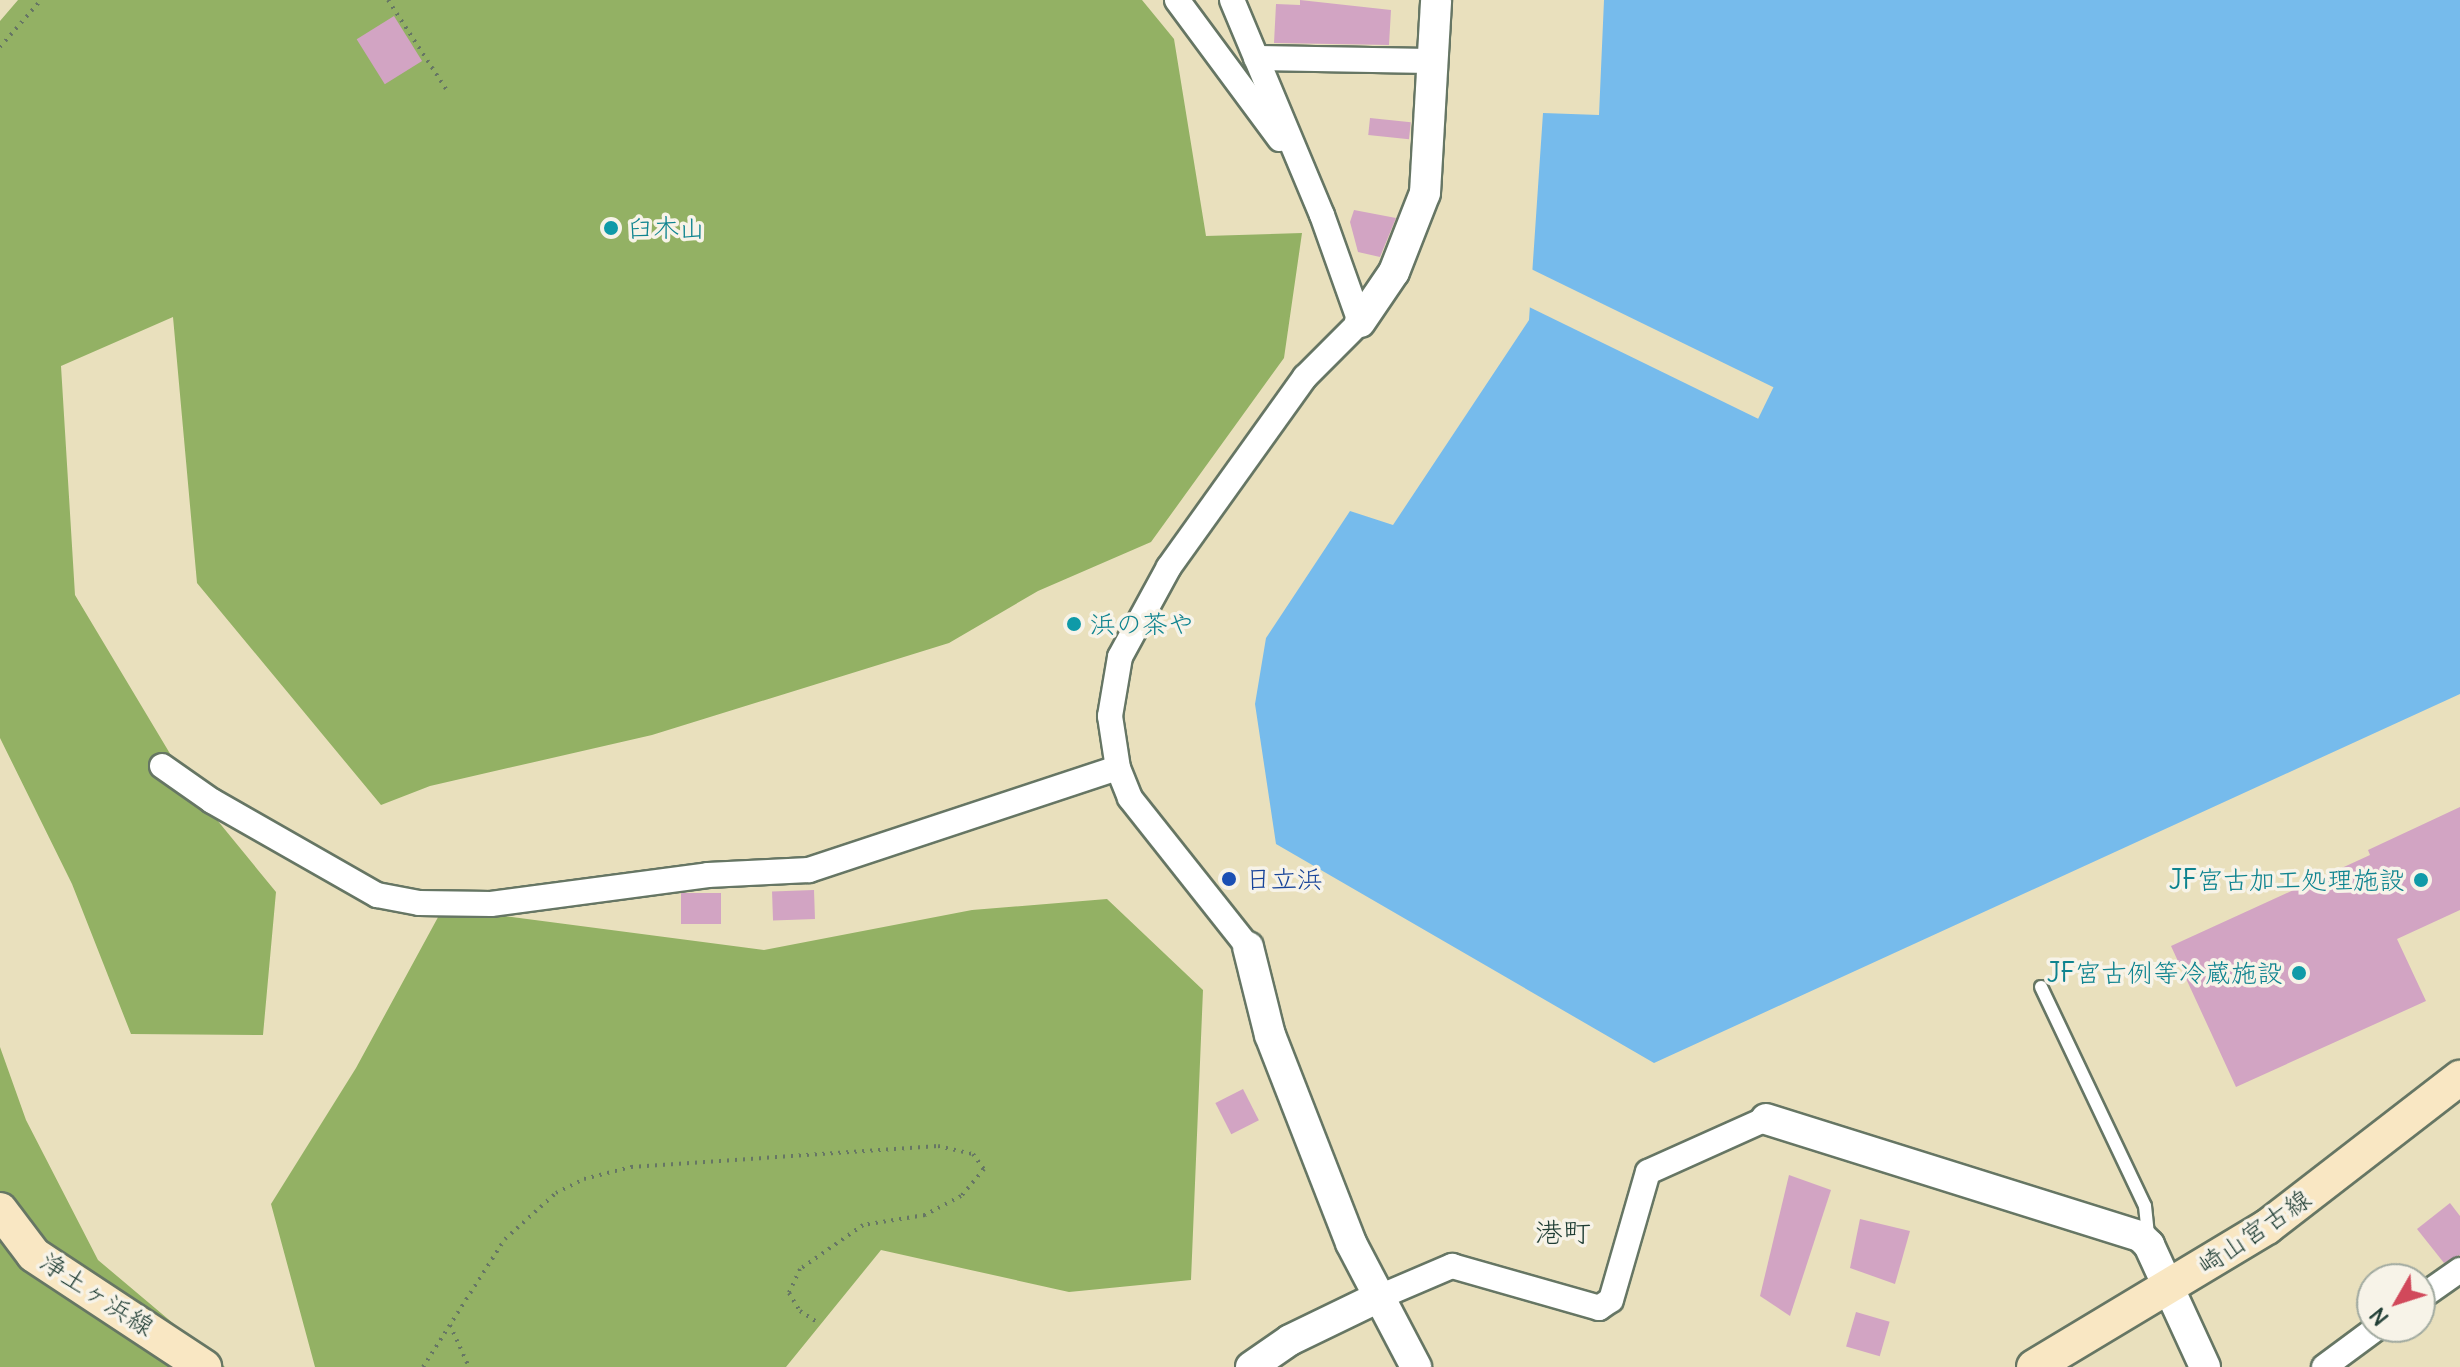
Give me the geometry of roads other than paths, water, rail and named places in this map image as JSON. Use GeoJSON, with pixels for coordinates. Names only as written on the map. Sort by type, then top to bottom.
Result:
{"type":"FeatureCollection","features":[{"type":"Feature","properties":{"kind":"main road","name":"崎山宮古線"},"geometry":{"type":"LineString","coordinates":[[2034,1367],[2170,1288],[2279,1219],[2460,1078]]}},
{"type":"Feature","properties":{"kind":"main road","name":"浄土ヶ浜線"},"geometry":{"type":"LineString","coordinates":[[0,1210],[34,1255],[204,1367]]}},
{"type":"Feature","properties":{"kind":"street"},"geometry":{"type":"LineString","coordinates":[[1177,0],[1303,170]]}},
{"type":"Feature","properties":{"kind":"street"},"geometry":{"type":"LineString","coordinates":[[1232,0],[1303,170],[1360,322]]}},
{"type":"Feature","properties":{"kind":"street"},"geometry":{"type":"LineString","coordinates":[[1416,1367],[1377,1298],[1270,1035],[1248,947],[1130,798],[1118,768],[1110,716],[1114,677],[1155,592],[1305,377],[1360,322],[1394,272],[1425,193],[1436,0]]}},
{"type":"Feature","properties":{"kind":"street"},"geometry":{"type":"LineString","coordinates":[[1256,58],[1432,61]]}},
{"type":"Feature","properties":{"kind":"street"},"geometry":{"type":"LineString","coordinates":[[162,766],[212,801],[377,895],[419,903],[491,904],[708,875],[809,870],[1118,768]]}},
{"type":"Feature","properties":{"kind":"street"},"geometry":{"type":"LineString","coordinates":[[1251,1367],[1290,1340],[1452,1266],[1599,1308],[1611,1300],[1648,1172],[1766,1119],[2140,1236],[2149,1245],[2205,1367]]}},
{"type":"Feature","properties":{"kind":"street"},"geometry":{"type":"LineString","coordinates":[[2436,1287],[2460,1270]]}},
{"type":"Feature","properties":{"kind":"street"},"geometry":{"type":"LineString","coordinates":[[2324,1367],[2356,1343]]}},
{"type":"Feature","properties":{"kind":"lane"},"geometry":{"type":"LineString","coordinates":[[2041,987],[2145,1206],[2149,1245]]}},
{"type":"Feature","properties":{"kind":"water"},"geometry":{"type":"Polygon","coordinates":[[[1604,0],[2460,0],[2460,694],[1654,1063],[1276,844],[1255,704],[1266,638],[1350,511],[1393,525],[1529,320],[1543,113],[1599,115],[1604,0]]]}},
{"type":"Feature","properties":{"kind":"place","name":"臼木山"},"geometry":{"type":"Point","coordinates":[611,228]}},
{"type":"Feature","properties":{"kind":"place","name":"浜の茶や"},"geometry":{"type":"Point","coordinates":[1074,624]}},
{"type":"Feature","properties":{"kind":"place","name":"日立浜"},"geometry":{"type":"Point","coordinates":[1229,879]}},
{"type":"Feature","properties":{"kind":"place","name":"JF宮古加工処理施設"},"geometry":{"type":"Point","coordinates":[2421,880]}},
{"type":"Feature","properties":{"kind":"place","name":"JF宮古例等冷蔵施設"},"geometry":{"type":"Point","coordinates":[2299,973]}},
{"type":"Feature","properties":{"kind":"district","name":"港町"},"geometry":{"type":"Point","coordinates":[1563,1232]}}]}
